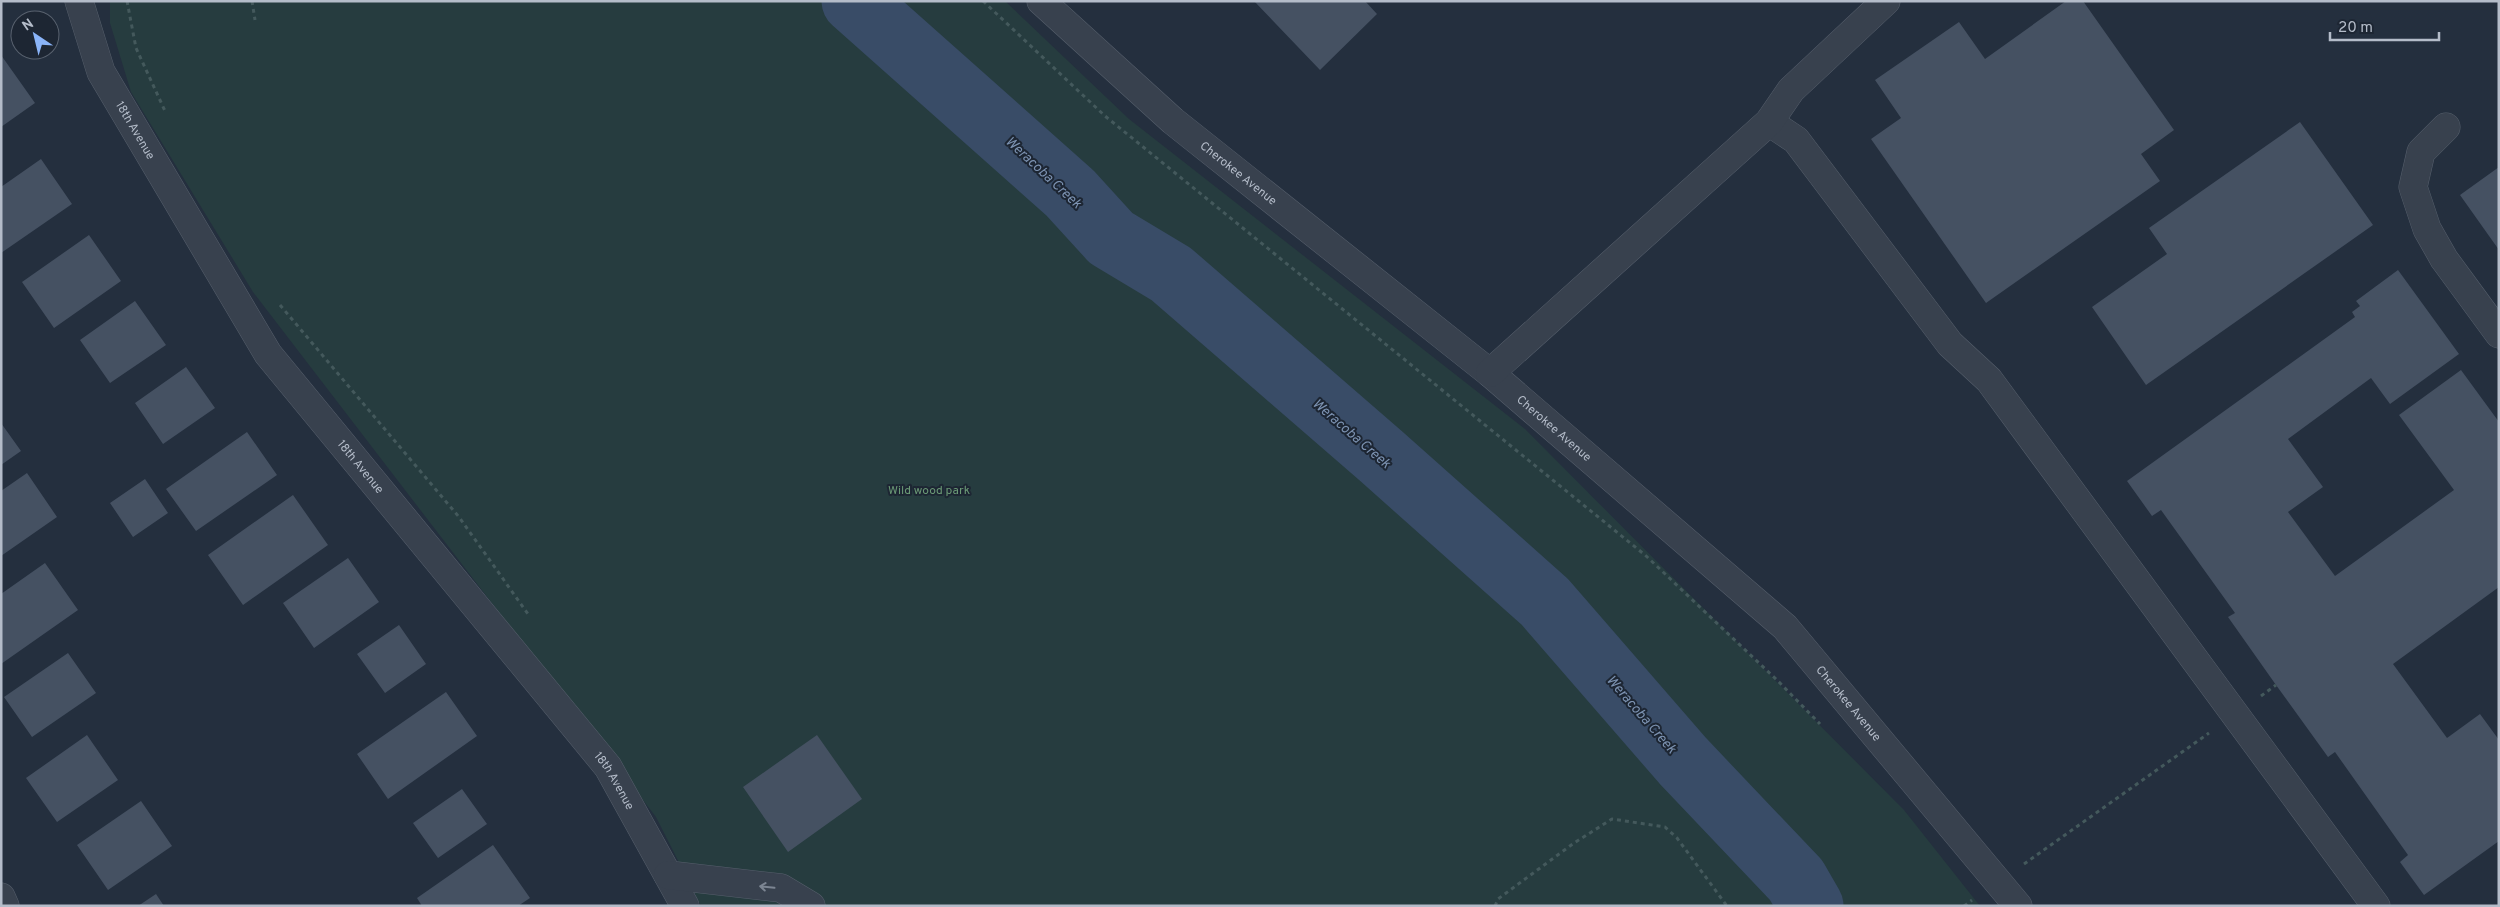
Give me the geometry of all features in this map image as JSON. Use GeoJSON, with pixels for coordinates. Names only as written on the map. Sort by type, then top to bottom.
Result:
{"type":"FeatureCollection","features":[{"type":"Feature","properties":{"kind":"street","name":"18th Avenue"},"geometry":{"type":"LineString","coordinates":[[79,1],[101,72],[268,354],[608,767],[685,906]]}},
{"type":"Feature","properties":{"kind":"street","name":"Cherokee Avenue"},"geometry":{"type":"LineString","coordinates":[[1040,1],[1173,121],[1490,373],[1785,627],[2018,906]]}},
{"type":"Feature","properties":{"kind":"street"},"geometry":{"type":"LineString","coordinates":[[1490,373],[1769,122],[1791,90],[1886,1]]}},
{"type":"Feature","properties":{"kind":"street"},"geometry":{"type":"LineString","coordinates":[[1769,122],[1796,140],[1950,344],[1989,380],[2376,906]]}},
{"type":"Feature","properties":{"kind":"street"},"geometry":{"type":"LineString","coordinates":[[2446,127],[2421,152],[2413,187],[2427,229],[2444,259],[2499,334]]}},
{"type":"Feature","properties":{"kind":"street"},"geometry":{"type":"LineString","coordinates":[[668,875],[780,888],[811,906]]}},
{"type":"Feature","properties":{"kind":"street"},"geometry":{"type":"LineString","coordinates":[[1,897],[5,906]]}},
{"type":"Feature","properties":{"kind":"path"},"geometry":{"type":"LineString","coordinates":[[127,1],[136,48],[167,116]]}},
{"type":"Feature","properties":{"kind":"path"},"geometry":{"type":"LineString","coordinates":[[252,1],[256,20]]}},
{"type":"Feature","properties":{"kind":"path"},"geometry":{"type":"LineString","coordinates":[[983,1],[1105,116],[1645,555],[1777,680],[1824,728]]}},
{"type":"Feature","properties":{"kind":"path"},"geometry":{"type":"LineString","coordinates":[[275,300],[459,517],[532,621]]}},
{"type":"Feature","properties":{"kind":"path"},"geometry":{"type":"LineString","coordinates":[[2260,696],[2276,685]]}},
{"type":"Feature","properties":{"kind":"path"},"geometry":{"type":"LineString","coordinates":[[2058,840],[2183,752]]}},
{"type":"Feature","properties":{"kind":"path"},"geometry":{"type":"LineString","coordinates":[[1495,906],[1498,899],[1566,848],[1612,819],[1665,827],[1678,838],[1727,906]]}},
{"type":"Feature","properties":{"kind":"path"},"geometry":{"type":"LineString","coordinates":[[1967,892],[1977,906]]}},
{"type":"Feature","properties":{"kind":"green space","name":"Wild wood park"},"geometry":{"type":"Polygon","coordinates":[[[110,1],[1005,1],[1129,119],[1525,429],[1904,810],[1980,906],[701,906],[656,817],[253,292],[131,92],[110,23],[110,1]]]}},
{"type":"Feature","properties":{"kind":"building"},"geometry":{"type":"Polygon","coordinates":[[[1254,1],[1365,1],[1377,14],[1320,70],[1254,1]]]}},
{"type":"Feature","properties":{"kind":"building"},"geometry":{"type":"Polygon","coordinates":[[[2066,1],[2083,1],[2174,130],[2141,154],[2160,181],[1986,303],[1871,139],[1901,118],[1875,80],[1959,22],[1985,59],[2066,1]]]}},
{"type":"Feature","properties":{"kind":"building"},"geometry":{"type":"Polygon","coordinates":[[[1,55],[35,103],[1,127],[1,55]]]}},
{"type":"Feature","properties":{"kind":"building"},"geometry":{"type":"Polygon","coordinates":[[[2300,122],[2373,225],[2146,385],[2092,307],[2167,254],[2149,228],[2300,122]]]}},
{"type":"Feature","properties":{"kind":"building"},"geometry":{"type":"Polygon","coordinates":[[[41,159],[72,204],[1,253],[1,187],[41,159]]]}},
{"type":"Feature","properties":{"kind":"building"},"geometry":{"type":"Polygon","coordinates":[[[2499,167],[2499,250],[2460,195],[2499,167]]]}},
{"type":"Feature","properties":{"kind":"building"},"geometry":{"type":"Polygon","coordinates":[[[89,235],[121,281],[54,328],[22,282],[89,235]]]}},
{"type":"Feature","properties":{"kind":"building"},"geometry":{"type":"Polygon","coordinates":[[[2398,270],[2459,354],[2390,404],[2371,378],[2288,439],[2323,487],[2288,512],[2335,576],[2454,490],[2399,415],[2461,370],[2499,422],[2499,587],[2393,664],[2447,738],[2480,714],[2499,740],[2499,841],[2424,895],[2400,862],[2408,855],[2335,752],[2328,757],[2276,685],[2228,617],[2235,613],[2161,510],[2152,516],[2127,481],[2355,317],[2352,312],[2360,306],[2356,301],[2398,270]]]}},
{"type":"Feature","properties":{"kind":"building"},"geometry":{"type":"Polygon","coordinates":[[[135,301],[166,345],[110,383],[80,340],[135,301]]]}},
{"type":"Feature","properties":{"kind":"building"},"geometry":{"type":"Polygon","coordinates":[[[186,367],[215,408],[163,444],[135,403],[186,367]]]}},
{"type":"Feature","properties":{"kind":"building"},"geometry":{"type":"Polygon","coordinates":[[[1,423],[21,451],[1,465],[1,423]]]}},
{"type":"Feature","properties":{"kind":"building"},"geometry":{"type":"Polygon","coordinates":[[[247,432],[277,475],[196,531],[166,489],[247,432]]]}},
{"type":"Feature","properties":{"kind":"building"},"geometry":{"type":"Polygon","coordinates":[[[27,473],[57,517],[1,556],[1,491],[27,473]]]}},
{"type":"Feature","properties":{"kind":"building"},"geometry":{"type":"Polygon","coordinates":[[[145,479],[168,513],[133,537],[110,503],[145,479]]]}},
{"type":"Feature","properties":{"kind":"building"},"geometry":{"type":"Polygon","coordinates":[[[293,495],[328,545],[243,605],[208,555],[293,495]]]}},
{"type":"Feature","properties":{"kind":"building"},"geometry":{"type":"Polygon","coordinates":[[[348,558],[379,602],[314,648],[283,603],[348,558]]]}},
{"type":"Feature","properties":{"kind":"building"},"geometry":{"type":"Polygon","coordinates":[[[45,563],[78,610],[1,664],[1,594],[45,563]]]}},
{"type":"Feature","properties":{"kind":"building"},"geometry":{"type":"Polygon","coordinates":[[[399,625],[426,664],[385,693],[357,654],[399,625]]]}},
{"type":"Feature","properties":{"kind":"building"},"geometry":{"type":"Polygon","coordinates":[[[68,653],[96,693],[32,737],[4,697],[68,653]]]}},
{"type":"Feature","properties":{"kind":"building"},"geometry":{"type":"Polygon","coordinates":[[[446,692],[477,736],[388,799],[357,754],[446,692]]]}},
{"type":"Feature","properties":{"kind":"building"},"geometry":{"type":"Polygon","coordinates":[[[87,735],[118,780],[57,822],[26,778],[87,735]]]}},
{"type":"Feature","properties":{"kind":"building"},"geometry":{"type":"Polygon","coordinates":[[[817,735],[862,799],[788,852],[743,787],[817,735]]]}},
{"type":"Feature","properties":{"kind":"building"},"geometry":{"type":"Polygon","coordinates":[[[462,789],[487,824],[438,858],[413,823],[462,789]]]}},
{"type":"Feature","properties":{"kind":"building"},"geometry":{"type":"Polygon","coordinates":[[[141,801],[172,846],[108,890],[77,845],[141,801]]]}},
{"type":"Feature","properties":{"kind":"building"},"geometry":{"type":"Polygon","coordinates":[[[493,845],[530,898],[518,906],[422,906],[417,898],[493,845]]]}},
{"type":"Feature","properties":{"kind":"building"},"geometry":{"type":"Polygon","coordinates":[[[156,894],[164,906],[138,906],[156,894]]]}},
{"type":"Feature","properties":{"kind":"waterway","name":"Weracoba Creek"},"geometry":{"type":"LineString","coordinates":[[854,1],[1070,193],[1111,238],[1171,274],[1381,456],[1545,602],[1683,761],[1796,880],[1811,906]]}}]}
